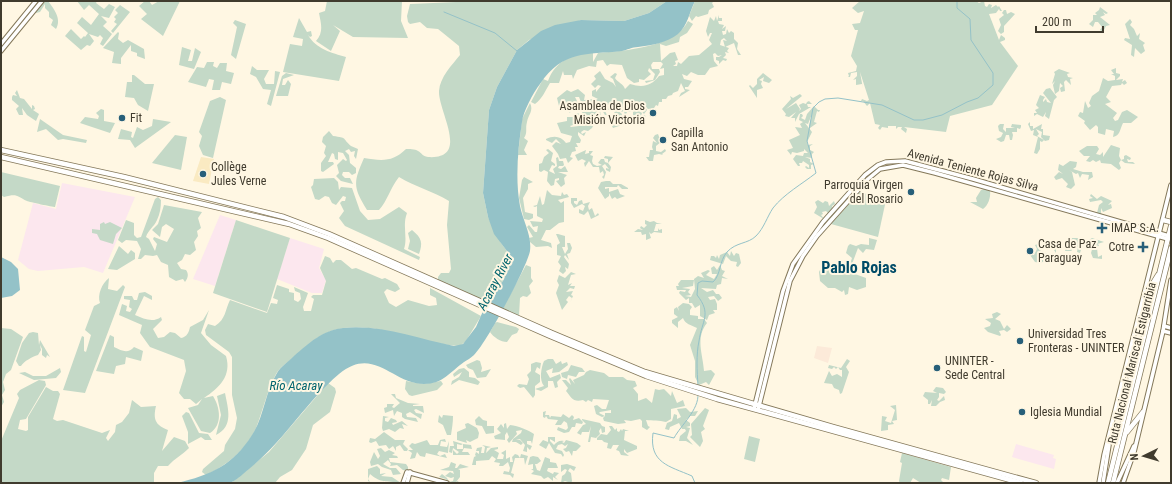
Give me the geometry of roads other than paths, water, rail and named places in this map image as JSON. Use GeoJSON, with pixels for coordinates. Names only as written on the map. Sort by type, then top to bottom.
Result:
{"type":"FeatureCollection","features":[{"type":"Feature","properties":{"kind":"highway"},"geometry":{"type":"LineString","coordinates":[[1,150],[132,179],[278,215],[329,234],[434,283]]}},
{"type":"Feature","properties":{"kind":"highway"},"geometry":{"type":"LineString","coordinates":[[1,157],[282,222],[328,238],[434,283],[639,374],[692,388],[699,388],[756,407],[1021,483]]}},
{"type":"Feature","properties":{"kind":"highway"},"geometry":{"type":"LineString","coordinates":[[1163,220],[1171,222]]}},
{"type":"Feature","properties":{"kind":"highway","name":"Ruta Nacional Mariscal Estigarribia"},"geometry":{"type":"LineString","coordinates":[[1111,483],[1132,387],[1171,226]]}},
{"type":"Feature","properties":{"kind":"highway","name":"Ruta Nacional Mariscal Estigarribia"},"geometry":{"type":"LineString","coordinates":[[1111,483],[1125,435],[1171,248]]}},
{"type":"Feature","properties":{"kind":"highway"},"geometry":{"type":"LineString","coordinates":[[1144,298],[1159,274]]}},
{"type":"Feature","properties":{"kind":"highway"},"geometry":{"type":"LineString","coordinates":[[1129,358],[1132,387]]}},
{"type":"Feature","properties":{"kind":"highway"},"geometry":{"type":"LineString","coordinates":[[692,388],[701,394],[756,407],[1036,483]]}},
{"type":"Feature","properties":{"kind":"highway"},"geometry":{"type":"LineString","coordinates":[[1125,435],[1139,420],[1143,412]]}},
{"type":"Feature","properties":{"kind":"street"},"geometry":{"type":"LineString","coordinates":[[1,44],[36,1]]}},
{"type":"Feature","properties":{"kind":"street"},"geometry":{"type":"LineString","coordinates":[[1,51],[42,1]]}},
{"type":"Feature","properties":{"kind":"street","name":"Avenida Teniente Rojas Silva"},"geometry":{"type":"LineString","coordinates":[[756,407],[783,291],[791,269],[812,235],[853,189],[870,171],[878,165],[886,162],[905,161],[973,179],[1159,235]]}},
{"type":"Feature","properties":{"kind":"street","name":"Avenida Teniente Rojas Silva"},"geometry":{"type":"LineString","coordinates":[[756,407],[761,397],[787,292],[795,271],[817,236],[880,169],[902,166],[1168,237]]}},
{"type":"Feature","properties":{"kind":"street"},"geometry":{"type":"LineString","coordinates":[[1099,483],[1171,185]]}},
{"type":"Feature","properties":{"kind":"street"},"geometry":{"type":"LineString","coordinates":[[853,189],[857,192]]}},
{"type":"Feature","properties":{"kind":"street"},"geometry":{"type":"LineString","coordinates":[[1143,412],[1163,331],[1171,280]]}},
{"type":"Feature","properties":{"kind":"street"},"geometry":{"type":"LineString","coordinates":[[1164,326],[1171,328]]}},
{"type":"Feature","properties":{"kind":"street"},"geometry":{"type":"LineString","coordinates":[[1163,331],[1171,333]]}},
{"type":"Feature","properties":{"kind":"street"},"geometry":{"type":"LineString","coordinates":[[1123,483],[1135,443],[1139,420]]}},
{"type":"Feature","properties":{"kind":"street"},"geometry":{"type":"LineString","coordinates":[[1103,483],[1109,440]]}},
{"type":"Feature","properties":{"kind":"street"},"geometry":{"type":"LineString","coordinates":[[1117,483],[1135,443]]}},
{"type":"Feature","properties":{"kind":"street"},"geometry":{"type":"LineString","coordinates":[[403,483],[409,472]]}},
{"type":"Feature","properties":{"kind":"street"},"geometry":{"type":"LineString","coordinates":[[407,483],[409,472]]}},
{"type":"Feature","properties":{"kind":"street"},"geometry":{"type":"LineString","coordinates":[[409,472],[447,483]]}},
{"type":"Feature","properties":{"kind":"water","name":"Río Acaray"},"geometry":{"type":"Polygon","coordinates":[[[667,1],[695,1],[686,23],[674,37],[664,42],[634,47],[622,51],[576,56],[557,65],[531,97],[522,122],[517,174],[518,196],[521,212],[529,234],[530,251],[522,272],[505,305],[480,348],[474,355],[441,380],[424,384],[402,378],[373,364],[363,363],[351,366],[327,385],[262,458],[232,482],[177,483],[211,472],[229,461],[237,454],[256,428],[273,380],[279,371],[305,346],[329,331],[357,327],[371,328],[454,346],[463,344],[476,327],[487,302],[503,281],[511,261],[510,255],[494,234],[488,217],[483,193],[489,110],[497,87],[517,50],[541,31],[555,25],[581,20],[624,21],[649,13],[667,1]]]}},
{"type":"Feature","properties":{"kind":"water"},"geometry":{"type":"Polygon","coordinates":[[[1,257],[11,262],[18,269],[20,290],[12,296],[1,298],[1,257]]]}},
{"type":"Feature","properties":{"kind":"waterway"},"geometry":{"type":"LineString","coordinates":[[698,385],[697,352],[705,317],[704,307],[697,295],[698,283],[702,281],[713,282],[716,279],[724,256],[727,252],[734,246],[753,239],[761,230],[777,203],[816,173],[807,141],[813,108],[825,99],[838,98],[882,105],[914,120],[923,120],[942,115],[978,98],[993,85],[993,73],[971,40],[970,19],[957,8],[957,1]]}},
{"type":"Feature","properties":{"kind":"waterway"},"geometry":{"type":"LineString","coordinates":[[444,12],[495,33],[517,51]]}},
{"type":"Feature","properties":{"kind":"waterway"},"geometry":{"type":"LineString","coordinates":[[695,483],[692,476],[662,462],[654,451],[653,433],[674,438],[693,412],[698,400],[698,394]]}},
{"type":"Feature","properties":{"kind":"place","name":"Asamblea de Dios Misión Victoria"},"geometry":{"type":"Point","coordinates":[653,113]}},
{"type":"Feature","properties":{"kind":"place","name":"Fit"},"geometry":{"type":"Point","coordinates":[122,118]}},
{"type":"Feature","properties":{"kind":"place","name":"Capilla San Antonio"},"geometry":{"type":"Point","coordinates":[663,140]}},
{"type":"Feature","properties":{"kind":"place","name":"Collège Jules Verne"},"geometry":{"type":"Point","coordinates":[203,174]}},
{"type":"Feature","properties":{"kind":"place","name":"Parroquia Virgen del Rosario"},"geometry":{"type":"Point","coordinates":[911,192]}},
{"type":"Feature","properties":{"kind":"place","name":"IMAP S.A."},"geometry":{"type":"Point","coordinates":[1102,228]}},
{"type":"Feature","properties":{"kind":"place","name":"Cotre"},"geometry":{"type":"Point","coordinates":[1143,247]}},
{"type":"Feature","properties":{"kind":"place","name":"Casa de Paz Paraguay"},"geometry":{"type":"Point","coordinates":[1030,251]}},
{"type":"Feature","properties":{"kind":"place","name":"Universidad Tres Fronteras - UNINTER"},"geometry":{"type":"Point","coordinates":[1020,341]}},
{"type":"Feature","properties":{"kind":"place","name":"UNINTER - Sede Central"},"geometry":{"type":"Point","coordinates":[937,368]}},
{"type":"Feature","properties":{"kind":"place","name":"Iglesia Mundial"},"geometry":{"type":"Point","coordinates":[1022,412]}},
{"type":"Feature","properties":{"kind":"district","name":"Pablo Rojas"},"geometry":{"type":"Point","coordinates":[859,267]}},
{"type":"Feature","properties":{"kind":"water label","name":"Acaray River"},"geometry":{"type":"Point","coordinates":[495,282]}}]}
